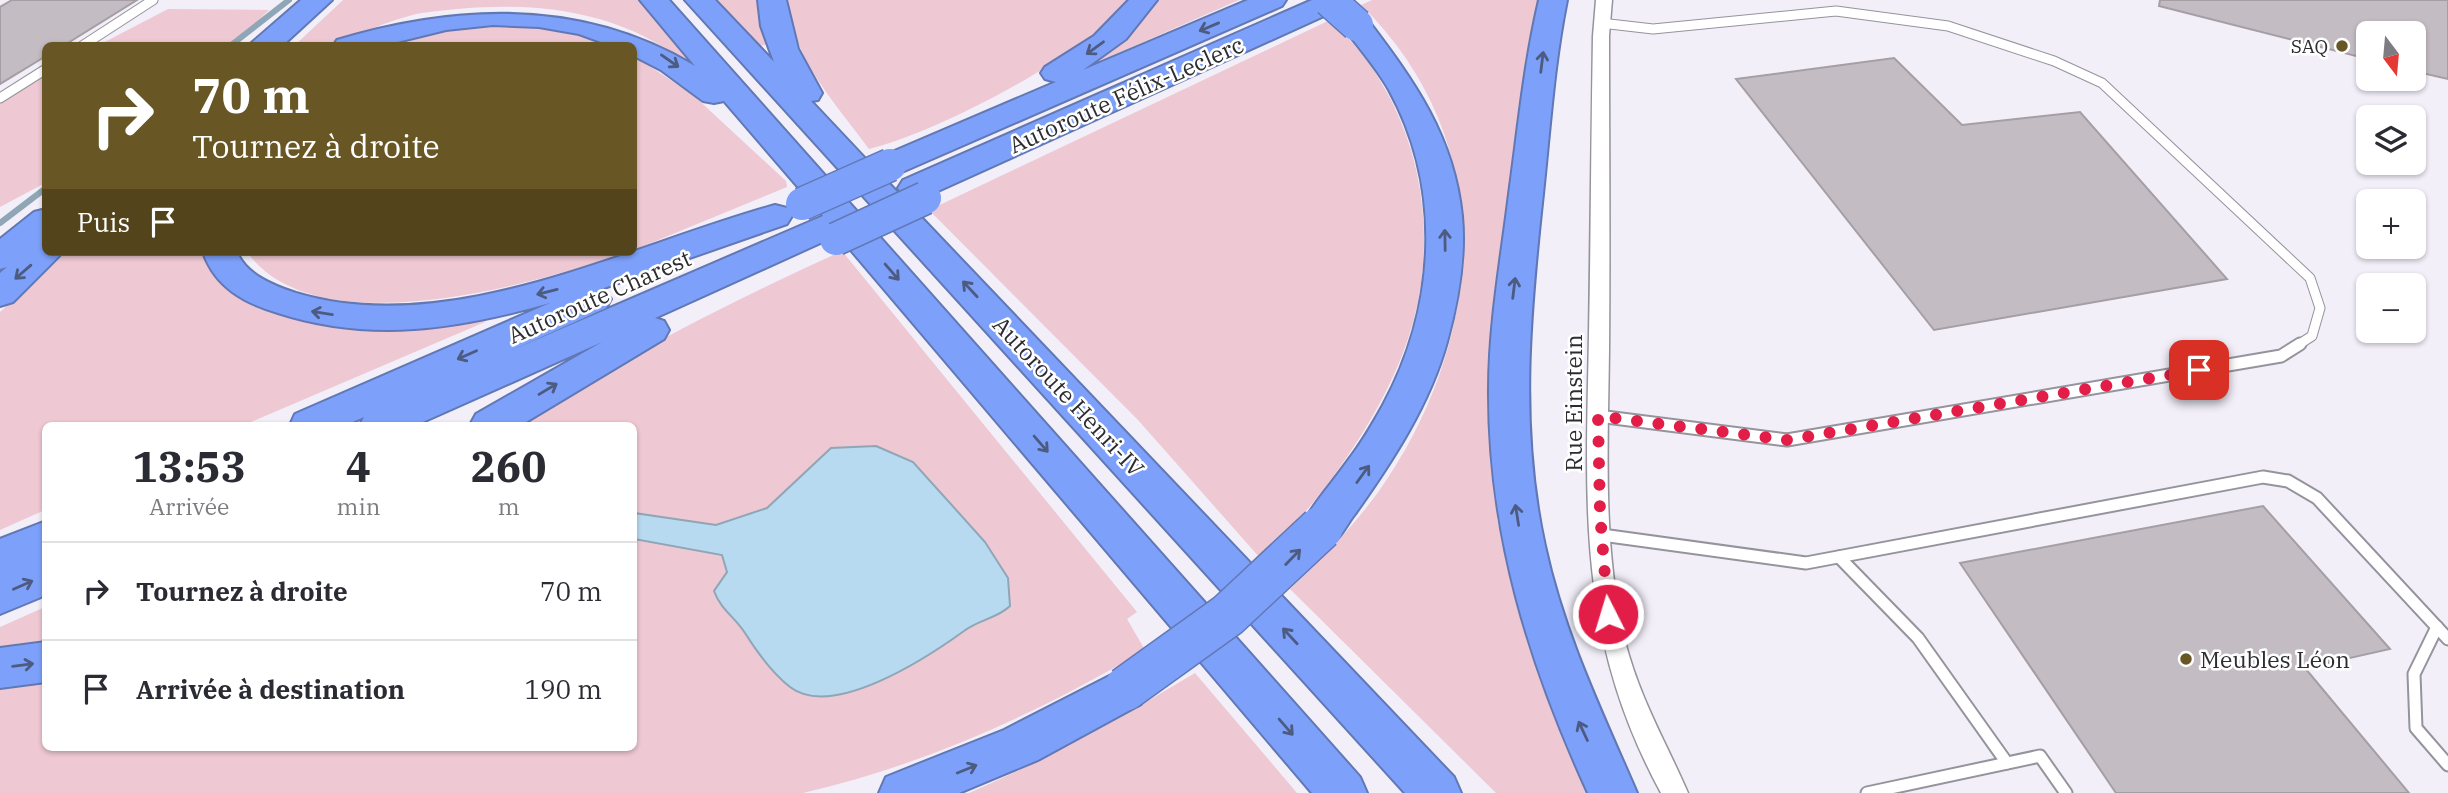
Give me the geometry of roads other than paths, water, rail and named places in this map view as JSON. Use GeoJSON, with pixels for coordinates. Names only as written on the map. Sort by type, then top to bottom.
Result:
{"type":"FeatureCollection","features":[{"type":"Feature","properties":{"kind":"highway"},"geometry":{"type":"LineString","coordinates":[[268,42],[318,0]]}},
{"type":"Feature","properties":{"kind":"highway"},"geometry":{"type":"LineString","coordinates":[[284,42],[330,0]]}},
{"type":"Feature","properties":{"kind":"highway"},"geometry":{"type":"LineString","coordinates":[[653,0],[808,210]]}},
{"type":"Feature","properties":{"kind":"highway","name":"Autoroute Henri-IV"},"geometry":{"type":"LineString","coordinates":[[699,0],[838,146],[1437,793]]}},
{"type":"Feature","properties":{"kind":"highway"},"geometry":{"type":"LineString","coordinates":[[772,0],[775,25],[783,51],[838,146]]}},
{"type":"Feature","properties":{"kind":"highway"},"geometry":{"type":"LineString","coordinates":[[223,256],[242,282],[277,302],[345,316],[415,315],[494,304],[562,288],[908,178],[1090,52],[1124,24],[1143,0]]}},
{"type":"Feature","properties":{"kind":"highway","name":"Autoroute Félix-Leclerc"},"geometry":{"type":"LineString","coordinates":[[908,178],[1272,0]]}},
{"type":"Feature","properties":{"kind":"highway"},"geometry":{"type":"LineString","coordinates":[[903,793],[1021,746],[1125,690],[1161,667],[1236,611],[1321,528],[1368,468],[1403,409],[1428,348],[1445,264],[1442,195],[1424,127],[1395,73],[1347,13],[1329,0]]}},
{"type":"Feature","properties":{"kind":"highway"},"geometry":{"type":"LineString","coordinates":[[1553,0],[1542,59],[1512,312],[1507,389],[1511,461],[1520,534],[1538,609],[1562,682],[1613,793]]}},
{"type":"Feature","properties":{"kind":"highway"},"geometry":{"type":"LineString","coordinates":[[358,42],[413,21],[474,10],[530,10],[582,20],[629,37],[667,59],[1343,793]]}},
{"type":"Feature","properties":{"kind":"highway","name":"Autoroute Félix-Leclerc"},"geometry":{"type":"LineString","coordinates":[[908,178],[1065,133],[1180,72],[1347,13]]}},
{"type":"Feature","properties":{"kind":"highway","name":"Autoroute Charest"},"geometry":{"type":"LineString","coordinates":[[316,422],[808,210],[908,178]]}},
{"type":"Feature","properties":{"kind":"highway"},"geometry":{"type":"LineString","coordinates":[[495,422],[667,322],[808,210]]}},
{"type":"Feature","properties":{"kind":"highway","name":"Autoroute Charest"},"geometry":{"type":"LineString","coordinates":[[385,422],[808,210]]}},
{"type":"Feature","properties":{"kind":"highway"},"geometry":{"type":"LineString","coordinates":[[0,257],[42,223]]}},
{"type":"Feature","properties":{"kind":"highway"},"geometry":{"type":"LineString","coordinates":[[0,293],[42,256]]}},
{"type":"Feature","properties":{"kind":"highway"},"geometry":{"type":"LineString","coordinates":[[0,558],[42,540]]}},
{"type":"Feature","properties":{"kind":"highway"},"geometry":{"type":"LineString","coordinates":[[0,595],[42,577]]}},
{"type":"Feature","properties":{"kind":"highway"},"geometry":{"type":"LineString","coordinates":[[0,668],[42,663]]}},
{"type":"Feature","properties":{"kind":"highway"},"geometry":{"type":"LineString","coordinates":[[1331,680],[1448,793]]}},
{"type":"Feature","properties":{"kind":"street","name":"Rue Einstein"},"geometry":{"type":"LineString","coordinates":[[1604,0],[1601,23],[1598,416],[1608,614],[1619,663],[1636,712],[1675,793]]}},
{"type":"Feature","properties":{"kind":"lane"},"geometry":{"type":"LineString","coordinates":[[88,42],[153,0]]}},
{"type":"Feature","properties":{"kind":"lane"},"geometry":{"type":"LineString","coordinates":[[1598,416],[1787,440],[2281,356],[2312,336],[2320,308],[2310,278],[2102,83],[2054,61],[1948,26],[1836,11],[1653,29],[1601,23]]}},
{"type":"Feature","properties":{"kind":"lane"},"geometry":{"type":"LineString","coordinates":[[0,98],[42,72]]}},
{"type":"Feature","properties":{"kind":"lane"},"geometry":{"type":"LineString","coordinates":[[1602,535],[1806,564],[2263,477],[2288,481],[2318,498],[2448,639]]}},
{"type":"Feature","properties":{"kind":"lane"},"geometry":{"type":"LineString","coordinates":[[1839,557],[1918,638],[2007,763]]}},
{"type":"Feature","properties":{"kind":"lane"},"geometry":{"type":"LineString","coordinates":[[2437,627],[2414,674],[2416,728],[2448,765]]}},
{"type":"Feature","properties":{"kind":"lane"},"geometry":{"type":"LineString","coordinates":[[1867,793],[2040,756],[2066,793]]}},
{"type":"Feature","properties":{"kind":"water"},"geometry":{"type":"Polygon","coordinates":[[[876,446],[913,462],[985,542],[1008,578],[1010,606],[880,681],[854,691],[830,696],[808,695],[790,687],[777,675],[717,598],[714,591],[727,572],[722,555],[637,540],[637,513],[716,525],[767,508],[831,448],[876,446]]]}},
{"type":"Feature","properties":{"kind":"waterway"},"geometry":{"type":"LineString","coordinates":[[235,42],[289,0]]}},
{"type":"Feature","properties":{"kind":"waterway"},"geometry":{"type":"LineString","coordinates":[[0,223],[42,191]]}},
{"type":"Feature","properties":{"kind":"place","name":"SAQ"},"geometry":{"type":"Point","coordinates":[2342,46]}},
{"type":"Feature","properties":{"kind":"place","name":"Meubles Léon"},"geometry":{"type":"Point","coordinates":[2186,659]}}]}
